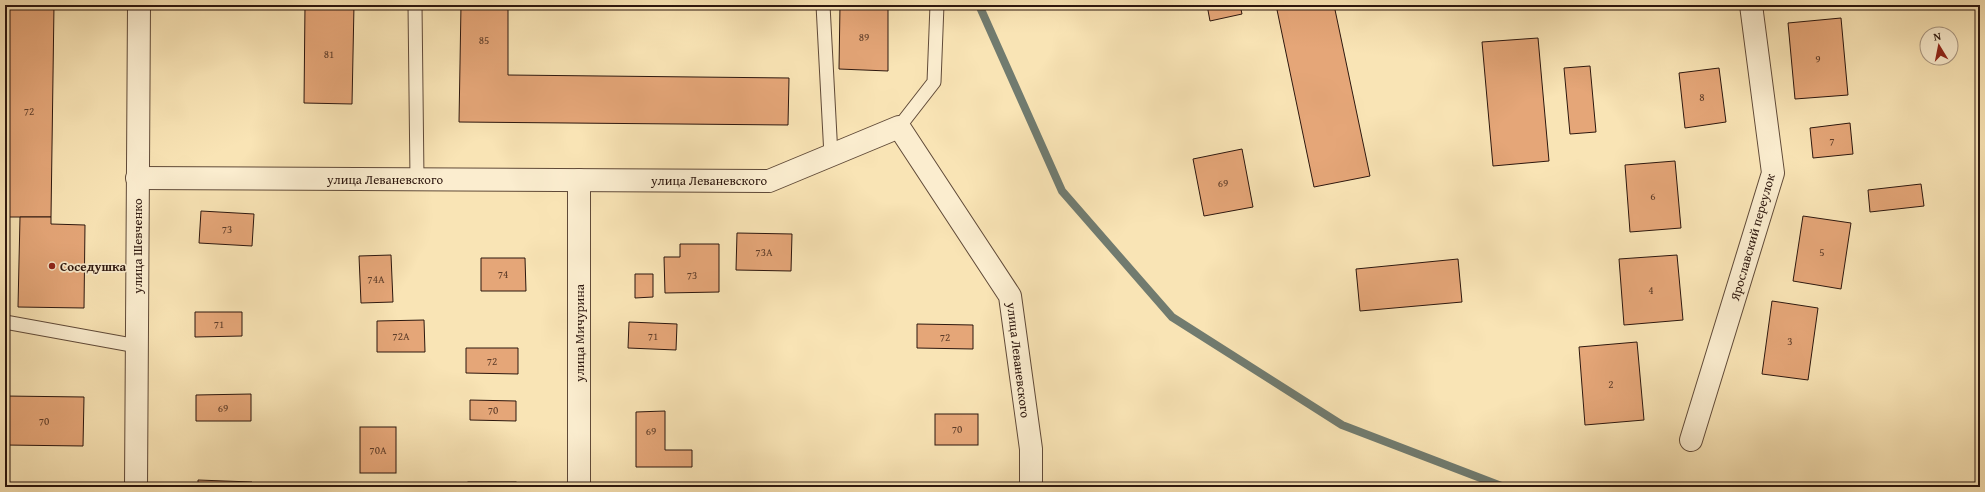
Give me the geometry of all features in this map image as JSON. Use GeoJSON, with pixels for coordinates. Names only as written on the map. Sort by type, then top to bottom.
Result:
{"type":"FeatureCollection","features":[{"type":"Feature","properties":{"kind":"street","name":"улица Шевченко"},"geometry":{"type":"LineString","coordinates":[[136,487],[139,5]]}},
{"type":"Feature","properties":{"kind":"street","name":"Ярославский переулок"},"geometry":{"type":"LineString","coordinates":[[1691,440],[1773,173],[1751,5]]}},
{"type":"Feature","properties":{"kind":"street","name":"улица Леваневского"},"geometry":{"type":"LineString","coordinates":[[137,178],[769,181],[899,127],[1010,296],[1031,449],[1031,487]]}},
{"type":"Feature","properties":{"kind":"street","name":"улица Мичурина"},"geometry":{"type":"LineString","coordinates":[[579,180],[579,487]]}},
{"type":"Feature","properties":{"kind":"lane"},"geometry":{"type":"LineString","coordinates":[[415,5],[417,179]]}},
{"type":"Feature","properties":{"kind":"lane"},"geometry":{"type":"LineString","coordinates":[[823,5],[831,156]]}},
{"type":"Feature","properties":{"kind":"lane"},"geometry":{"type":"LineString","coordinates":[[899,127],[934,82],[937,5]]}},
{"type":"Feature","properties":{"kind":"lane"},"geometry":{"type":"LineString","coordinates":[[5,322],[136,346]]}},
{"type":"Feature","properties":{"kind":"building"},"geometry":{"type":"Polygon","coordinates":[[[5,5],[54,5],[51,217],[5,217],[5,5]]]}},
{"type":"Feature","properties":{"kind":"building"},"geometry":{"type":"Polygon","coordinates":[[[305,5],[354,5],[352,104],[304,103],[305,5]]]}},
{"type":"Feature","properties":{"kind":"building"},"geometry":{"type":"Polygon","coordinates":[[[461,5],[508,5],[508,75],[789,78],[788,125],[459,122],[461,5]]]}},
{"type":"Feature","properties":{"kind":"building"},"geometry":{"type":"Polygon","coordinates":[[[840,5],[888,5],[888,71],[839,69],[840,5]]]}},
{"type":"Feature","properties":{"kind":"building"},"geometry":{"type":"Polygon","coordinates":[[[1207,5],[1240,5],[1242,14],[1210,21],[1207,5]]]}},
{"type":"Feature","properties":{"kind":"building"},"geometry":{"type":"Polygon","coordinates":[[[1276,5],[1334,5],[1370,176],[1314,187],[1276,5]]]}},
{"type":"Feature","properties":{"kind":"building"},"geometry":{"type":"Polygon","coordinates":[[[1841,18],[1848,95],[1795,99],[1788,23],[1841,18]]]}},
{"type":"Feature","properties":{"kind":"building"},"geometry":{"type":"Polygon","coordinates":[[[1538,38],[1549,161],[1493,166],[1482,42],[1538,38]]]}},
{"type":"Feature","properties":{"kind":"building"},"geometry":{"type":"Polygon","coordinates":[[[1590,66],[1596,132],[1570,134],[1564,68],[1590,66]]]}},
{"type":"Feature","properties":{"kind":"building"},"geometry":{"type":"Polygon","coordinates":[[[1719,68],[1726,122],[1685,128],[1679,73],[1719,68]]]}},
{"type":"Feature","properties":{"kind":"building"},"geometry":{"type":"Polygon","coordinates":[[[1850,123],[1853,154],[1813,158],[1810,128],[1850,123]]]}},
{"type":"Feature","properties":{"kind":"building"},"geometry":{"type":"Polygon","coordinates":[[[1242,149],[1253,207],[1204,216],[1193,159],[1242,149]]]}},
{"type":"Feature","properties":{"kind":"building"},"geometry":{"type":"Polygon","coordinates":[[[1675,161],[1681,228],[1630,232],[1625,165],[1675,161]]]}},
{"type":"Feature","properties":{"kind":"building"},"geometry":{"type":"Polygon","coordinates":[[[1921,184],[1924,206],[1870,212],[1868,190],[1921,184]]]}},
{"type":"Feature","properties":{"kind":"building"},"geometry":{"type":"Polygon","coordinates":[[[201,211],[254,214],[252,246],[199,243],[201,211]]]}},
{"type":"Feature","properties":{"kind":"building"},"geometry":{"type":"Polygon","coordinates":[[[1803,216],[1851,223],[1841,289],[1793,281],[1803,216]]]}},
{"type":"Feature","properties":{"kind":"building","name":"Соседушка"},"geometry":{"type":"Polygon","coordinates":[[[20,217],[51,217],[51,224],[85,225],[84,308],[18,307],[20,217]]]}},
{"type":"Feature","properties":{"kind":"building"},"geometry":{"type":"Polygon","coordinates":[[[737,233],[792,234],[791,271],[736,270],[737,233]]]}},
{"type":"Feature","properties":{"kind":"building"},"geometry":{"type":"Polygon","coordinates":[[[680,244],[719,244],[719,292],[665,293],[664,257],[680,257],[680,244]]]}},
{"type":"Feature","properties":{"kind":"building"},"geometry":{"type":"Polygon","coordinates":[[[391,255],[393,302],[361,303],[359,256],[391,255]]]}},
{"type":"Feature","properties":{"kind":"building"},"geometry":{"type":"Polygon","coordinates":[[[1677,255],[1683,320],[1624,325],[1619,259],[1677,255]]]}},
{"type":"Feature","properties":{"kind":"building"},"geometry":{"type":"Polygon","coordinates":[[[481,258],[525,258],[526,291],[481,291],[481,258]]]}},
{"type":"Feature","properties":{"kind":"building"},"geometry":{"type":"Polygon","coordinates":[[[1458,259],[1462,302],[1360,311],[1356,269],[1458,259]]]}},
{"type":"Feature","properties":{"kind":"building"},"geometry":{"type":"Polygon","coordinates":[[[635,274],[653,274],[653,297],[635,298],[635,274]]]}},
{"type":"Feature","properties":{"kind":"building"},"geometry":{"type":"Polygon","coordinates":[[[1772,301],[1818,308],[1808,380],[1762,374],[1772,301]]]}},
{"type":"Feature","properties":{"kind":"building"},"geometry":{"type":"Polygon","coordinates":[[[195,312],[242,312],[242,336],[195,337],[195,312]]]}},
{"type":"Feature","properties":{"kind":"building"},"geometry":{"type":"Polygon","coordinates":[[[424,320],[425,352],[377,352],[377,321],[424,320]]]}},
{"type":"Feature","properties":{"kind":"building"},"geometry":{"type":"Polygon","coordinates":[[[629,322],[677,324],[676,350],[628,348],[629,322]]]}},
{"type":"Feature","properties":{"kind":"building"},"geometry":{"type":"Polygon","coordinates":[[[917,324],[973,325],[973,349],[917,348],[917,324]]]}},
{"type":"Feature","properties":{"kind":"building"},"geometry":{"type":"Polygon","coordinates":[[[1637,342],[1644,420],[1585,425],[1579,347],[1637,342]]]}},
{"type":"Feature","properties":{"kind":"building"},"geometry":{"type":"Polygon","coordinates":[[[466,348],[518,348],[518,374],[466,373],[466,348]]]}},
{"type":"Feature","properties":{"kind":"building"},"geometry":{"type":"Polygon","coordinates":[[[251,394],[251,421],[196,421],[196,395],[251,394]]]}},
{"type":"Feature","properties":{"kind":"building"},"geometry":{"type":"Polygon","coordinates":[[[5,396],[84,397],[83,446],[5,445],[5,396]]]}},
{"type":"Feature","properties":{"kind":"building"},"geometry":{"type":"Polygon","coordinates":[[[470,400],[516,401],[516,421],[470,420],[470,400]]]}},
{"type":"Feature","properties":{"kind":"building"},"geometry":{"type":"Polygon","coordinates":[[[665,411],[665,450],[692,450],[692,467],[636,467],[636,412],[665,411]]]}},
{"type":"Feature","properties":{"kind":"building"},"geometry":{"type":"Polygon","coordinates":[[[935,414],[978,414],[978,445],[935,445],[935,414]]]}},
{"type":"Feature","properties":{"kind":"building"},"geometry":{"type":"Polygon","coordinates":[[[360,427],[396,427],[396,473],[360,473],[360,427]]]}},
{"type":"Feature","properties":{"kind":"building"},"geometry":{"type":"Polygon","coordinates":[[[198,480],[252,482],[251,487],[198,487],[198,480]]]}},
{"type":"Feature","properties":{"kind":"building"},"geometry":{"type":"Polygon","coordinates":[[[468,482],[516,482],[516,487],[468,487],[468,482]]]}},
{"type":"Feature","properties":{"kind":"waterway"},"geometry":{"type":"LineString","coordinates":[[979,5],[1062,191],[1172,317],[1342,425],[1504,487]]}},
{"type":"Feature","properties":{"kind":"place","name":"Соседушка"},"geometry":{"type":"Point","coordinates":[52,266]}}]}
